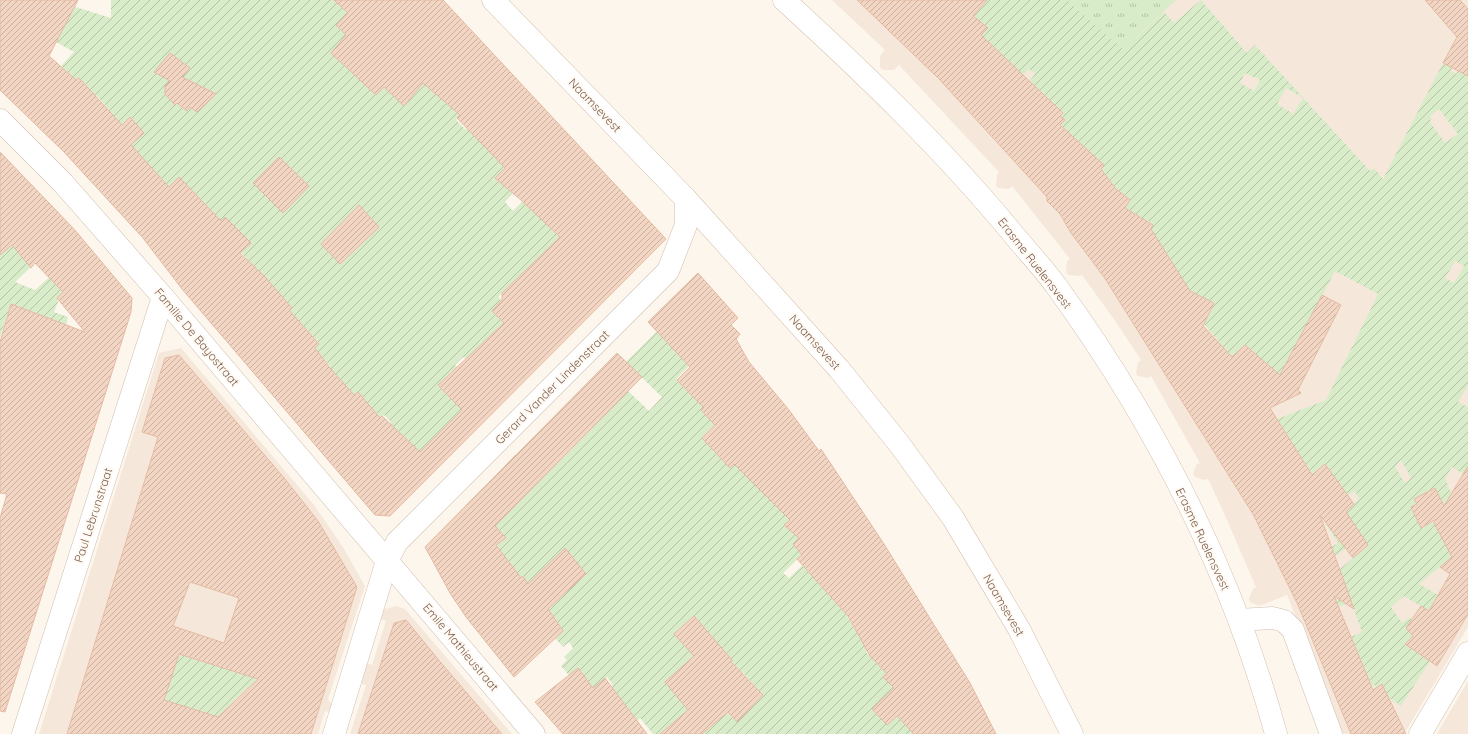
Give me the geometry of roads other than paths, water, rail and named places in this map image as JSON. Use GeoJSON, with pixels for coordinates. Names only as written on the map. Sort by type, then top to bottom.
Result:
{"type":"FeatureCollection","features":[{"type":"Feature","properties":{"kind":"street","name":"Naamsevest"},"geometry":{"type":"LineString","coordinates":[[493,0],[686,199],[839,369],[900,445],[953,518],[1019,629],[1072,734]]}},
{"type":"Feature","properties":{"kind":"street","name":"Erasme Ruelensvest"},"geometry":{"type":"LineString","coordinates":[[784,0],[888,98],[974,186],[1056,286],[1113,370],[1165,457],[1203,535],[1239,620],[1266,699],[1276,734]]}},
{"type":"Feature","properties":{"kind":"street","name":"Familie De Bayostraat"},"geometry":{"type":"LineString","coordinates":[[0,120],[67,188],[163,297],[387,561]]}},
{"type":"Feature","properties":{"kind":"street","name":"Gerard Vander Lindenstraat"},"geometry":{"type":"LineString","coordinates":[[334,734],[387,561],[397,542],[668,271],[686,225],[686,199]]}},
{"type":"Feature","properties":{"kind":"street","name":"Paul Lebrunstraat"},"geometry":{"type":"LineString","coordinates":[[23,734],[163,297]]}},
{"type":"Feature","properties":{"kind":"street","name":"Emile Mathieustraat"},"geometry":{"type":"LineString","coordinates":[[387,561],[534,734]]}},
{"type":"Feature","properties":{"kind":"street"},"geometry":{"type":"LineString","coordinates":[[1239,620],[1273,618],[1284,621],[1293,630],[1331,734]]}},
{"type":"Feature","properties":{"kind":"street"},"geometry":{"type":"LineString","coordinates":[[1420,734],[1468,653]]}}]}
